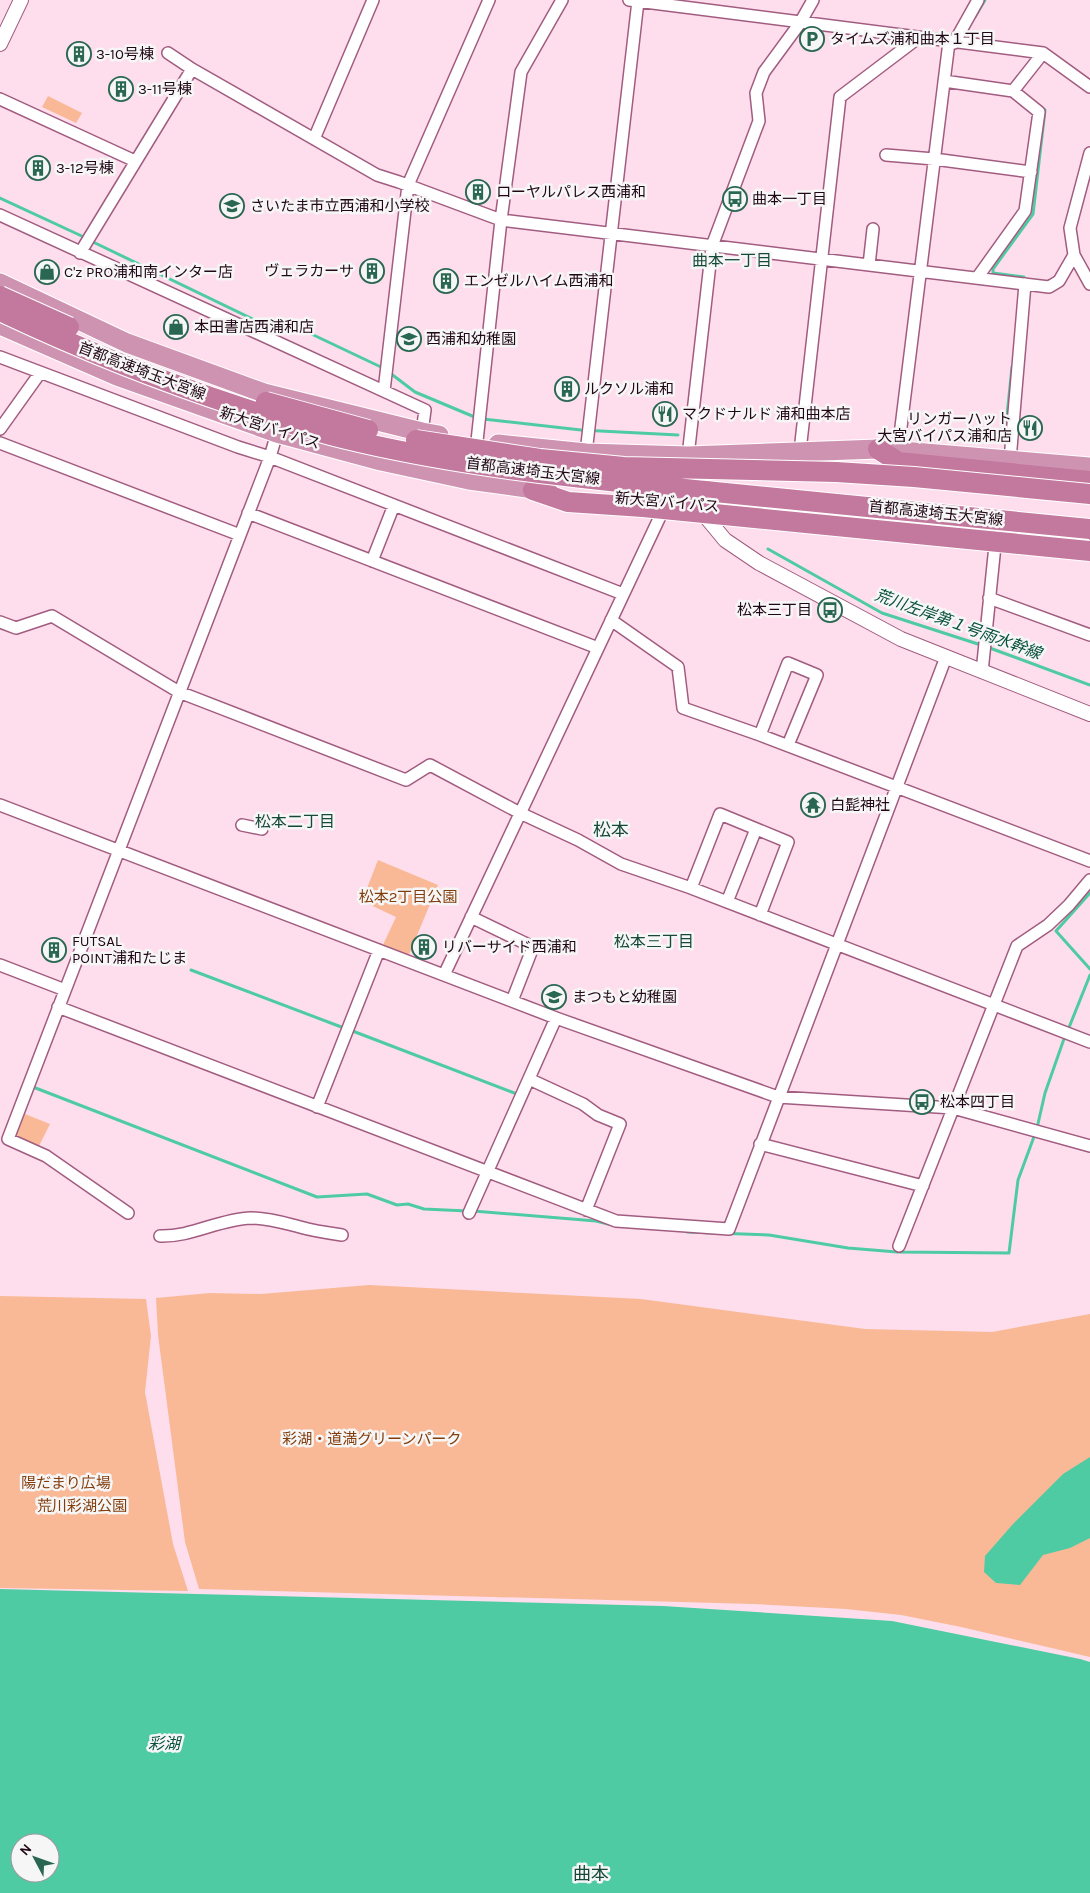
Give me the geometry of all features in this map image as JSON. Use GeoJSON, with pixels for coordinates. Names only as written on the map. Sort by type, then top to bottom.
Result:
{"type":"FeatureCollection","features":[{"type":"Feature","properties":{"kind":"highway"},"geometry":{"type":"LineString","coordinates":[[0,283],[127,343],[264,392],[422,432],[479,426],[587,438],[688,456],[878,449],[1090,467]]}},
{"type":"Feature","properties":{"kind":"highway","name":"首都高速埼玉大宮線"},"geometry":{"type":"LineString","coordinates":[[0,296],[108,345],[174,372],[239,394],[361,429],[420,441],[540,459],[624,467],[836,472],[914,477],[1090,494]]}},
{"type":"Feature","properties":{"kind":"highway","name":"首都高速埼玉大宮線"},"geometry":{"type":"LineString","coordinates":[[0,311],[103,358],[169,384],[297,426],[357,442],[416,454],[473,464],[629,483],[1090,528]]}},
{"type":"Feature","properties":{"kind":"highway","name":"新大宮バイパス"},"geometry":{"type":"LineString","coordinates":[[0,325],[118,376],[277,433],[469,480],[533,490],[1090,540]]}},
{"type":"Feature","properties":{"kind":"highway"},"geometry":{"type":"LineString","coordinates":[[878,449],[898,462],[1090,481]]}},
{"type":"Feature","properties":{"kind":"highway"},"geometry":{"type":"LineString","coordinates":[[533,490],[568,502],[643,507],[1090,551]]}},
{"type":"Feature","properties":{"kind":"street"},"geometry":{"type":"LineString","coordinates":[[0,44],[21,0]]}},
{"type":"Feature","properties":{"kind":"street"},"geometry":{"type":"LineString","coordinates":[[314,139],[373,0]]}},
{"type":"Feature","properties":{"kind":"street"},"geometry":{"type":"LineString","coordinates":[[384,391],[408,185],[489,0]]}},
{"type":"Feature","properties":{"kind":"street"},"geometry":{"type":"LineString","coordinates":[[479,426],[501,220],[521,72],[562,0]]}},
{"type":"Feature","properties":{"kind":"street"},"geometry":{"type":"LineString","coordinates":[[587,438],[611,233],[634,0],[686,4],[800,23],[1043,54],[1090,87]]}},
{"type":"Feature","properties":{"kind":"street"},"geometry":{"type":"LineString","coordinates":[[814,0],[800,23],[764,72],[756,93],[759,121],[712,246],[688,456],[696,505],[726,540],[759,563],[834,605],[901,639],[1090,714]]}},
{"type":"Feature","properties":{"kind":"street"},"geometry":{"type":"LineString","coordinates":[[898,451],[944,81],[951,42],[978,0]]}},
{"type":"Feature","properties":{"kind":"street"},"geometry":{"type":"LineString","coordinates":[[800,451],[840,97],[918,38]]}},
{"type":"Feature","properties":{"kind":"street"},"geometry":{"type":"LineString","coordinates":[[168,54],[377,175],[501,220],[1049,287],[1059,281],[1074,256]]}},
{"type":"Feature","properties":{"kind":"street"},"geometry":{"type":"LineString","coordinates":[[1012,92],[1043,54]]}},
{"type":"Feature","properties":{"kind":"street"},"geometry":{"type":"LineString","coordinates":[[80,253],[192,69]]}},
{"type":"Feature","properties":{"kind":"street"},"geometry":{"type":"LineString","coordinates":[[944,81],[1012,92],[1039,112],[1025,211],[977,278]]}},
{"type":"Feature","properties":{"kind":"street"},"geometry":{"type":"LineString","coordinates":[[0,99],[135,161]]}},
{"type":"Feature","properties":{"kind":"street"},"geometry":{"type":"LineString","coordinates":[[1090,153],[1070,228],[1074,256],[1090,284]]}},
{"type":"Feature","properties":{"kind":"street"},"geometry":{"type":"LineString","coordinates":[[886,155],[934,159],[1031,172]]}},
{"type":"Feature","properties":{"kind":"street"},"geometry":{"type":"LineString","coordinates":[[0,215],[425,410],[422,432]]}},
{"type":"Feature","properties":{"kind":"street"},"geometry":{"type":"LineString","coordinates":[[869,265],[873,229]]}},
{"type":"Feature","properties":{"kind":"street"},"geometry":{"type":"LineString","coordinates":[[1010,460],[1025,284]]}},
{"type":"Feature","properties":{"kind":"street"},"geometry":{"type":"LineString","coordinates":[[0,357],[238,447],[270,457],[623,594]]}},
{"type":"Feature","properties":{"kind":"street"},"geometry":{"type":"LineString","coordinates":[[0,429],[40,372]]}},
{"type":"Feature","properties":{"kind":"street"},"geometry":{"type":"LineString","coordinates":[[128,1213],[46,1156],[8,1139],[5,1130],[58,1008],[270,457],[277,433]]}},
{"type":"Feature","properties":{"kind":"street"},"geometry":{"type":"LineString","coordinates":[[0,443],[240,535]]}},
{"type":"Feature","properties":{"kind":"street"},"geometry":{"type":"LineString","coordinates":[[444,975],[667,502]]}},
{"type":"Feature","properties":{"kind":"street"},"geometry":{"type":"LineString","coordinates":[[372,561],[394,505]]}},
{"type":"Feature","properties":{"kind":"street"},"geometry":{"type":"LineString","coordinates":[[726,540],[725,526],[729,519],[753,510]]}},
{"type":"Feature","properties":{"kind":"street"},"geometry":{"type":"LineString","coordinates":[[248,513],[598,648]]}},
{"type":"Feature","properties":{"kind":"street"},"geometry":{"type":"LineString","coordinates":[[982,672],[996,532]]}},
{"type":"Feature","properties":{"kind":"street"},"geometry":{"type":"LineString","coordinates":[[990,598],[1090,634]]}},
{"type":"Feature","properties":{"kind":"street"},"geometry":{"type":"LineString","coordinates":[[0,622],[16,628],[52,616],[179,692],[406,780],[430,764],[520,813],[578,840],[622,864],[691,888],[1090,1042]]}},
{"type":"Feature","properties":{"kind":"street"},"geometry":{"type":"LineString","coordinates":[[611,620],[678,667],[683,708],[760,735],[1090,861]]}},
{"type":"Feature","properties":{"kind":"street"},"geometry":{"type":"LineString","coordinates":[[58,1008],[616,1221],[729,1229],[946,657]]}},
{"type":"Feature","properties":{"kind":"street"},"geometry":{"type":"LineString","coordinates":[[760,735],[788,663],[817,674],[788,746]]}},
{"type":"Feature","properties":{"kind":"street"},"geometry":{"type":"LineString","coordinates":[[0,805],[556,1018],[778,1097],[953,1108],[1090,1146]]}},
{"type":"Feature","properties":{"kind":"street"},"geometry":{"type":"LineString","coordinates":[[691,888],[720,814],[788,842],[760,915]]}},
{"type":"Feature","properties":{"kind":"street"},"geometry":{"type":"LineString","coordinates":[[242,825],[262,829]]}},
{"type":"Feature","properties":{"kind":"street"},"geometry":{"type":"LineString","coordinates":[[727,902],[756,829]]}},
{"type":"Feature","properties":{"kind":"street"},"geometry":{"type":"LineString","coordinates":[[899,1246],[1017,946],[1048,926],[1090,880]]}},
{"type":"Feature","properties":{"kind":"street"},"geometry":{"type":"LineString","coordinates":[[471,917],[533,947],[512,1001]]}},
{"type":"Feature","properties":{"kind":"street"},"geometry":{"type":"LineString","coordinates":[[317,1107],[379,950]]}},
{"type":"Feature","properties":{"kind":"street"},"geometry":{"type":"LineString","coordinates":[[0,965],[65,990]]}},
{"type":"Feature","properties":{"kind":"street"},"geometry":{"type":"LineString","coordinates":[[470,1213],[556,1018]]}},
{"type":"Feature","properties":{"kind":"street"},"geometry":{"type":"LineString","coordinates":[[529,1079],[583,1104],[598,1114],[620,1124],[586,1210]]}},
{"type":"Feature","properties":{"kind":"street"},"geometry":{"type":"LineString","coordinates":[[760,1144],[922,1186]]}},
{"type":"Feature","properties":{"kind":"street"},"geometry":{"type":"LineString","coordinates":[[160,1236],[178,1236],[226,1221],[251,1218],[275,1220],[302,1228],[342,1236]]}},
{"type":"Feature","properties":{"kind":"green space"},"geometry":{"type":"Polygon","coordinates":[[[48,96],[82,113],[76,123],[42,107],[48,96]]]}},
{"type":"Feature","properties":{"kind":"green space","name":"松本2丁目公園"},"geometry":{"type":"Polygon","coordinates":[[[378,860],[438,885],[408,957],[382,947],[396,917],[362,901],[378,860]]]}},
{"type":"Feature","properties":{"kind":"green space"},"geometry":{"type":"Polygon","coordinates":[[[20,1112],[50,1124],[37,1150],[10,1138],[20,1112]]]}},
{"type":"Feature","properties":{"kind":"green space","name":"彩湖・道満グリーンパーク"},"geometry":{"type":"Polygon","coordinates":[[[369,1285],[641,1299],[865,1329],[992,1332],[1090,1314],[1090,1657],[901,1615],[846,1609],[753,1604],[199,1589],[185,1542],[158,1335],[156,1298],[210,1293],[261,1294],[369,1285]]]}},
{"type":"Feature","properties":{"kind":"green space","name":"荒川彩湖公園"},"geometry":{"type":"Polygon","coordinates":[[[0,1296],[146,1299],[151,1336],[145,1392],[173,1544],[188,1591],[0,1588],[0,1296]]]}},
{"type":"Feature","properties":{"kind":"water"},"geometry":{"type":"Polygon","coordinates":[[[1090,1457],[1090,1538],[1070,1548],[1043,1555],[1020,1585],[996,1583],[984,1572],[985,1556],[1013,1524],[1063,1474],[1090,1457]]]}},
{"type":"Feature","properties":{"kind":"water","name":"彩湖"},"geometry":{"type":"Polygon","coordinates":[[[0,1589],[663,1606],[892,1621],[1080,1659],[1090,1662],[1090,1893],[0,1893],[0,1589]]]}},
{"type":"Feature","properties":{"kind":"waterway"},"geometry":{"type":"LineString","coordinates":[[975,17],[985,0]]}},
{"type":"Feature","properties":{"kind":"waterway"},"geometry":{"type":"LineString","coordinates":[[1024,281],[1024,277],[993,273],[993,269],[1033,214],[1045,110],[1041,107]]}},
{"type":"Feature","properties":{"kind":"waterway"},"geometry":{"type":"LineString","coordinates":[[0,198],[86,238]]}},
{"type":"Feature","properties":{"kind":"waterway"},"geometry":{"type":"LineString","coordinates":[[91,241],[259,322],[284,321],[383,368]]}},
{"type":"Feature","properties":{"kind":"waterway"},"geometry":{"type":"LineString","coordinates":[[1005,435],[1012,367]]}},
{"type":"Feature","properties":{"kind":"waterway"},"geometry":{"type":"LineString","coordinates":[[390,373],[415,392],[477,418]]}},
{"type":"Feature","properties":{"kind":"waterway"},"geometry":{"type":"LineString","coordinates":[[483,419],[581,430],[678,435]]}},
{"type":"Feature","properties":{"kind":"waterway","name":"荒川左岸第１号雨水幹線"},"geometry":{"type":"LineString","coordinates":[[768,549],[882,613],[981,645]]}},
{"type":"Feature","properties":{"kind":"waterway","name":"荒川左岸第１号雨水幹線"},"geometry":{"type":"LineString","coordinates":[[987,647],[1090,685]]}},
{"type":"Feature","properties":{"kind":"waterway"},"geometry":{"type":"LineString","coordinates":[[1090,893],[1056,931],[1090,969]]}},
{"type":"Feature","properties":{"kind":"waterway"},"geometry":{"type":"LineString","coordinates":[[191,970],[344,1028]]}},
{"type":"Feature","properties":{"kind":"waterway"},"geometry":{"type":"LineString","coordinates":[[1068,1030],[1090,975]]}},
{"type":"Feature","properties":{"kind":"waterway"},"geometry":{"type":"LineString","coordinates":[[350,1030],[517,1094]]}},
{"type":"Feature","properties":{"kind":"waterway"},"geometry":{"type":"LineString","coordinates":[[1037,1128],[1045,1093],[1065,1036]]}},
{"type":"Feature","properties":{"kind":"waterway"},"geometry":{"type":"LineString","coordinates":[[33,1087],[317,1197],[367,1194],[397,1205],[408,1204],[424,1209],[467,1211]]}},
{"type":"Feature","properties":{"kind":"waterway"},"geometry":{"type":"LineString","coordinates":[[687,1232],[769,1235],[848,1248],[897,1252],[1009,1253],[1018,1180],[1035,1134]]}},
{"type":"Feature","properties":{"kind":"waterway"},"geometry":{"type":"LineString","coordinates":[[473,1211],[596,1221],[616,1226]]}},
{"type":"Feature","properties":{"kind":"place","name":"タイムズ浦和曲本１丁目"},"geometry":{"type":"Point","coordinates":[812,39]}},
{"type":"Feature","properties":{"kind":"place","name":"3-10号棟"},"geometry":{"type":"Point","coordinates":[79,54]}},
{"type":"Feature","properties":{"kind":"place","name":"3-11号棟"},"geometry":{"type":"Point","coordinates":[121,89]}},
{"type":"Feature","properties":{"kind":"place","name":"3-12号棟"},"geometry":{"type":"Point","coordinates":[38,168]}},
{"type":"Feature","properties":{"kind":"place","name":"ローヤルパレス西浦和"},"geometry":{"type":"Point","coordinates":[478,192]}},
{"type":"Feature","properties":{"kind":"place","name":"曲本一丁目"},"geometry":{"type":"Point","coordinates":[735,199]}},
{"type":"Feature","properties":{"kind":"place","name":"さいたま市立西浦和小学校"},"geometry":{"type":"Point","coordinates":[232,206]}},
{"type":"Feature","properties":{"kind":"place","name":"ヴェラカーサ"},"geometry":{"type":"Point","coordinates":[372,271]}},
{"type":"Feature","properties":{"kind":"place","name":"C'z PRO浦和南インター店"},"geometry":{"type":"Point","coordinates":[47,272]}},
{"type":"Feature","properties":{"kind":"place","name":"エンゼルハイム西浦和"},"geometry":{"type":"Point","coordinates":[446,281]}},
{"type":"Feature","properties":{"kind":"place","name":"本田書店西浦和店"},"geometry":{"type":"Point","coordinates":[176,327]}},
{"type":"Feature","properties":{"kind":"place","name":"西浦和幼稚園"},"geometry":{"type":"Point","coordinates":[409,339]}},
{"type":"Feature","properties":{"kind":"place","name":"ルクソル浦和"},"geometry":{"type":"Point","coordinates":[567,389]}},
{"type":"Feature","properties":{"kind":"place","name":"マクドナルド 浦和曲本店"},"geometry":{"type":"Point","coordinates":[665,414]}},
{"type":"Feature","properties":{"kind":"place","name":"リンガーハット 大宮バイパス浦和店"},"geometry":{"type":"Point","coordinates":[1030,428]}},
{"type":"Feature","properties":{"kind":"place","name":"松本三丁目"},"geometry":{"type":"Point","coordinates":[830,610]}},
{"type":"Feature","properties":{"kind":"place","name":"白髭神社"},"geometry":{"type":"Point","coordinates":[813,805]}},
{"type":"Feature","properties":{"kind":"place","name":"リバーサイド西浦和"},"geometry":{"type":"Point","coordinates":[424,947]}},
{"type":"Feature","properties":{"kind":"place","name":"FUTSAL POINT浦和たじま"},"geometry":{"type":"Point","coordinates":[54,950]}},
{"type":"Feature","properties":{"kind":"place","name":"まつもと幼稚園"},"geometry":{"type":"Point","coordinates":[554,997]}},
{"type":"Feature","properties":{"kind":"place","name":"松本四丁目"},"geometry":{"type":"Point","coordinates":[922,1102]}},
{"type":"Feature","properties":{"kind":"district","name":"曲本一丁目"},"geometry":{"type":"Point","coordinates":[732,260]}},
{"type":"Feature","properties":{"kind":"district","name":"松本二丁目"},"geometry":{"type":"Point","coordinates":[295,821]}},
{"type":"Feature","properties":{"kind":"district","name":"松本"},"geometry":{"type":"Point","coordinates":[611,830]}},
{"type":"Feature","properties":{"kind":"district","name":"松本三丁目"},"geometry":{"type":"Point","coordinates":[654,941]}},
{"type":"Feature","properties":{"kind":"district","name":"曲本"},"geometry":{"type":"Point","coordinates":[591,1874]}},
{"type":"Feature","properties":{"kind":"park label","name":"陽だまり広場"},"geometry":{"type":"Point","coordinates":[66,1483]}}]}
